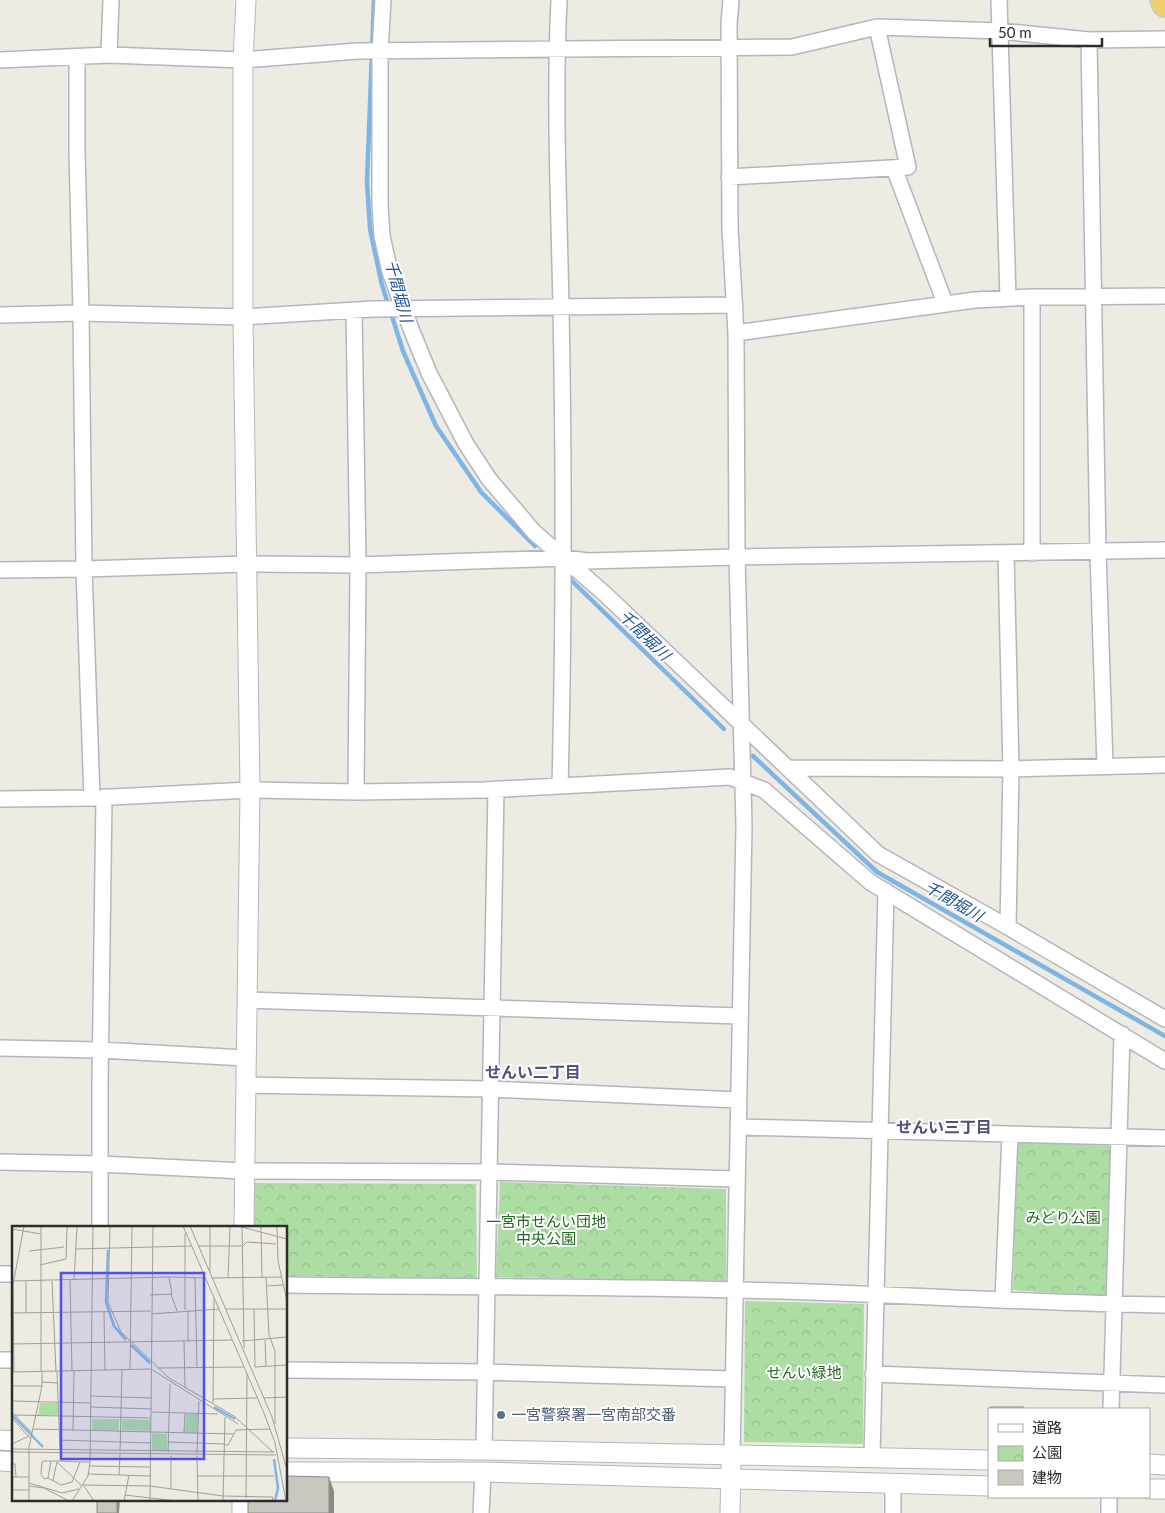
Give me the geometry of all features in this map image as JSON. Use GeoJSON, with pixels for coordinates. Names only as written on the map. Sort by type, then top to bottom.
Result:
{"type":"FeatureCollection","features":[{"type":"Feature","properties":{"kind":"highway"},"geometry":{"type":"LineString","coordinates":[[1163,0],[1165,4]]}},
{"type":"Feature","properties":{"kind":"street"},"geometry":{"type":"LineString","coordinates":[[109,55],[111,0]]}},
{"type":"Feature","properties":{"kind":"street"},"geometry":{"type":"LineString","coordinates":[[244,1226],[250,790],[243,317],[243,60],[246,0]]}},
{"type":"Feature","properties":{"kind":"street"},"geometry":{"type":"LineString","coordinates":[[383,0],[378,51],[380,206],[382,236],[390,272],[401,309],[429,373],[466,444],[490,479],[534,532],[606,595],[878,854],[1008,927],[1165,1020]]}},
{"type":"Feature","properties":{"kind":"street"},"geometry":{"type":"LineString","coordinates":[[559,0],[556,49],[556,136],[561,307],[564,558],[560,786]]}},
{"type":"Feature","properties":{"kind":"street"},"geometry":{"type":"LineString","coordinates":[[730,1513],[744,826],[737,557],[736,333],[730,229],[729,48],[731,0]]}},
{"type":"Feature","properties":{"kind":"street"},"geometry":{"type":"LineString","coordinates":[[1000,0],[1008,298]]}},
{"type":"Feature","properties":{"kind":"street"},"geometry":{"type":"LineString","coordinates":[[730,177],[908,167],[877,27]]}},
{"type":"Feature","properties":{"kind":"street"},"geometry":{"type":"LineString","coordinates":[[0,60],[109,55],[243,60],[358,51],[792,47],[877,27],[1000,31],[1089,40],[1165,39]]}},
{"type":"Feature","properties":{"kind":"street"},"geometry":{"type":"LineString","coordinates":[[1089,40],[1098,552],[1105,766]]}},
{"type":"Feature","properties":{"kind":"street"},"geometry":{"type":"LineString","coordinates":[[77,57],[84,569],[98,797],[100,1226]]}},
{"type":"Feature","properties":{"kind":"street"},"geometry":{"type":"LineString","coordinates":[[894,168],[945,303]]}},
{"type":"Feature","properties":{"kind":"street"},"geometry":{"type":"LineString","coordinates":[[736,333],[875,315],[945,303],[1032,297],[1165,296]]}},
{"type":"Feature","properties":{"kind":"street"},"geometry":{"type":"LineString","coordinates":[[1032,297],[1032,553]]}},
{"type":"Feature","properties":{"kind":"street"},"geometry":{"type":"LineString","coordinates":[[0,315],[81,314],[243,317],[354,310],[734,305]]}},
{"type":"Feature","properties":{"kind":"street"},"geometry":{"type":"LineString","coordinates":[[354,310],[358,565],[356,792]]}},
{"type":"Feature","properties":{"kind":"street"},"geometry":{"type":"LineString","coordinates":[[0,570],[247,564],[358,565],[564,558],[588,562],[737,557],[1165,550]]}},
{"type":"Feature","properties":{"kind":"street"},"geometry":{"type":"LineString","coordinates":[[1006,554],[1010,769],[1008,927]]}},
{"type":"Feature","properties":{"kind":"street"},"geometry":{"type":"LineString","coordinates":[[788,768],[1010,769],[1165,765]]}},
{"type":"Feature","properties":{"kind":"street"},"geometry":{"type":"LineString","coordinates":[[0,799],[98,797],[250,790],[356,792],[496,789],[730,778],[764,790],[870,882],[1165,1061]]}},
{"type":"Feature","properties":{"kind":"street"},"geometry":{"type":"LineString","coordinates":[[484,1450],[496,789]]}},
{"type":"Feature","properties":{"kind":"street"},"geometry":{"type":"LineString","coordinates":[[872,1457],[886,891]]}},
{"type":"Feature","properties":{"kind":"street"},"geometry":{"type":"LineString","coordinates":[[246,1000],[740,1016]]}},
{"type":"Feature","properties":{"kind":"street"},"geometry":{"type":"LineString","coordinates":[[1111,1408],[1122,1034]]}},
{"type":"Feature","properties":{"kind":"street"},"geometry":{"type":"LineString","coordinates":[[0,1048],[100,1050],[245,1058]]}},
{"type":"Feature","properties":{"kind":"street"},"geometry":{"type":"LineString","coordinates":[[245,1085],[490,1089],[738,1100]]}},
{"type":"Feature","properties":{"kind":"street"},"geometry":{"type":"LineString","coordinates":[[738,1127],[1165,1138]]}},
{"type":"Feature","properties":{"kind":"street"},"geometry":{"type":"LineString","coordinates":[[1003,1299],[1010,1135]]}},
{"type":"Feature","properties":{"kind":"street"},"geometry":{"type":"LineString","coordinates":[[0,1162],[100,1164],[244,1171],[489,1172],[737,1179]]}},
{"type":"Feature","properties":{"kind":"street"},"geometry":{"type":"LineString","coordinates":[[288,1285],[735,1290],[1165,1305]]}},
{"type":"Feature","properties":{"kind":"street"},"geometry":{"type":"LineString","coordinates":[[288,1370],[485,1372],[733,1379]]}},
{"type":"Feature","properties":{"kind":"street"},"geometry":{"type":"LineString","coordinates":[[873,1374],[1165,1385]]}},
{"type":"Feature","properties":{"kind":"street"},"geometry":{"type":"LineString","coordinates":[[288,1448],[988,1460]]}},
{"type":"Feature","properties":{"kind":"street"},"geometry":{"type":"LineString","coordinates":[[1150,1464],[1165,1465]]}},
{"type":"Feature","properties":{"kind":"street"},"geometry":{"type":"LineString","coordinates":[[288,1472],[483,1472],[988,1486]]}},
{"type":"Feature","properties":{"kind":"street"},"geometry":{"type":"LineString","coordinates":[[481,1513],[483,1472]]}},
{"type":"Feature","properties":{"kind":"street"},"geometry":{"type":"LineString","coordinates":[[893,1484],[893,1513]]}},
{"type":"Feature","properties":{"kind":"street"},"geometry":{"type":"LineString","coordinates":[[1150,1489],[1165,1489]]}},
{"type":"Feature","properties":{"kind":"street"},"geometry":{"type":"LineString","coordinates":[[1109,1498],[1109,1513]]}},
{"type":"Feature","properties":{"kind":"street"},"geometry":{"type":"LineString","coordinates":[[242,1500],[242,1513]]}},
{"type":"Feature","properties":{"kind":"green space","name":"みどり公園"},"geometry":{"type":"Polygon","coordinates":[[[1017,1142],[1114,1146],[1109,1297],[1013,1290],[1017,1142]]]}},
{"type":"Feature","properties":{"kind":"green space","name":"一宮市せんい団地 中央公園"},"geometry":{"type":"Polygon","coordinates":[[[500,1182],[726,1189],[726,1281],[496,1277],[500,1182]]]}},
{"type":"Feature","properties":{"kind":"green space"},"geometry":{"type":"Polygon","coordinates":[[[255,1183],[476,1184],[477,1278],[288,1276],[288,1226],[254,1226],[255,1183]]]}},
{"type":"Feature","properties":{"kind":"green space","name":"せんい緑地"},"geometry":{"type":"Polygon","coordinates":[[[745,1301],[864,1304],[863,1444],[744,1442],[745,1301]]]}},
{"type":"Feature","properties":{"kind":"building"},"geometry":{"type":"Polygon","coordinates":[[[990,1407],[1024,1407],[1024,1408],[990,1407]]]}},
{"type":"Feature","properties":{"kind":"building"},"geometry":{"type":"Polygon","coordinates":[[[288,1476],[329,1477],[329,1513],[248,1513],[248,1500],[288,1500],[288,1476]]]}},
{"type":"Feature","properties":{"kind":"building"},"geometry":{"type":"Polygon","coordinates":[[[97,1500],[117,1500],[117,1513],[97,1513],[97,1500]]]}},
{"type":"Feature","properties":{"kind":"waterway","name":"千間堀川"},"geometry":{"type":"LineString","coordinates":[[374,0],[367,182],[370,229],[382,285],[403,351],[436,426],[481,492],[535,546]]}},
{"type":"Feature","properties":{"kind":"waterway","name":"千間堀川"},"geometry":{"type":"LineString","coordinates":[[571,580],[724,729]]}},
{"type":"Feature","properties":{"kind":"waterway","name":"千間堀川"},"geometry":{"type":"LineString","coordinates":[[753,756],[877,872],[1165,1036]]}},
{"type":"Feature","properties":{"kind":"place","name":"一宮警察署一宮南部交番"},"geometry":{"type":"Point","coordinates":[501,1415]}},
{"type":"Feature","properties":{"kind":"district","name":"せんい二丁目"},"geometry":{"type":"Point","coordinates":[533,1072]}},
{"type":"Feature","properties":{"kind":"district","name":"せんい三丁目"},"geometry":{"type":"Point","coordinates":[944,1127]}}]}
